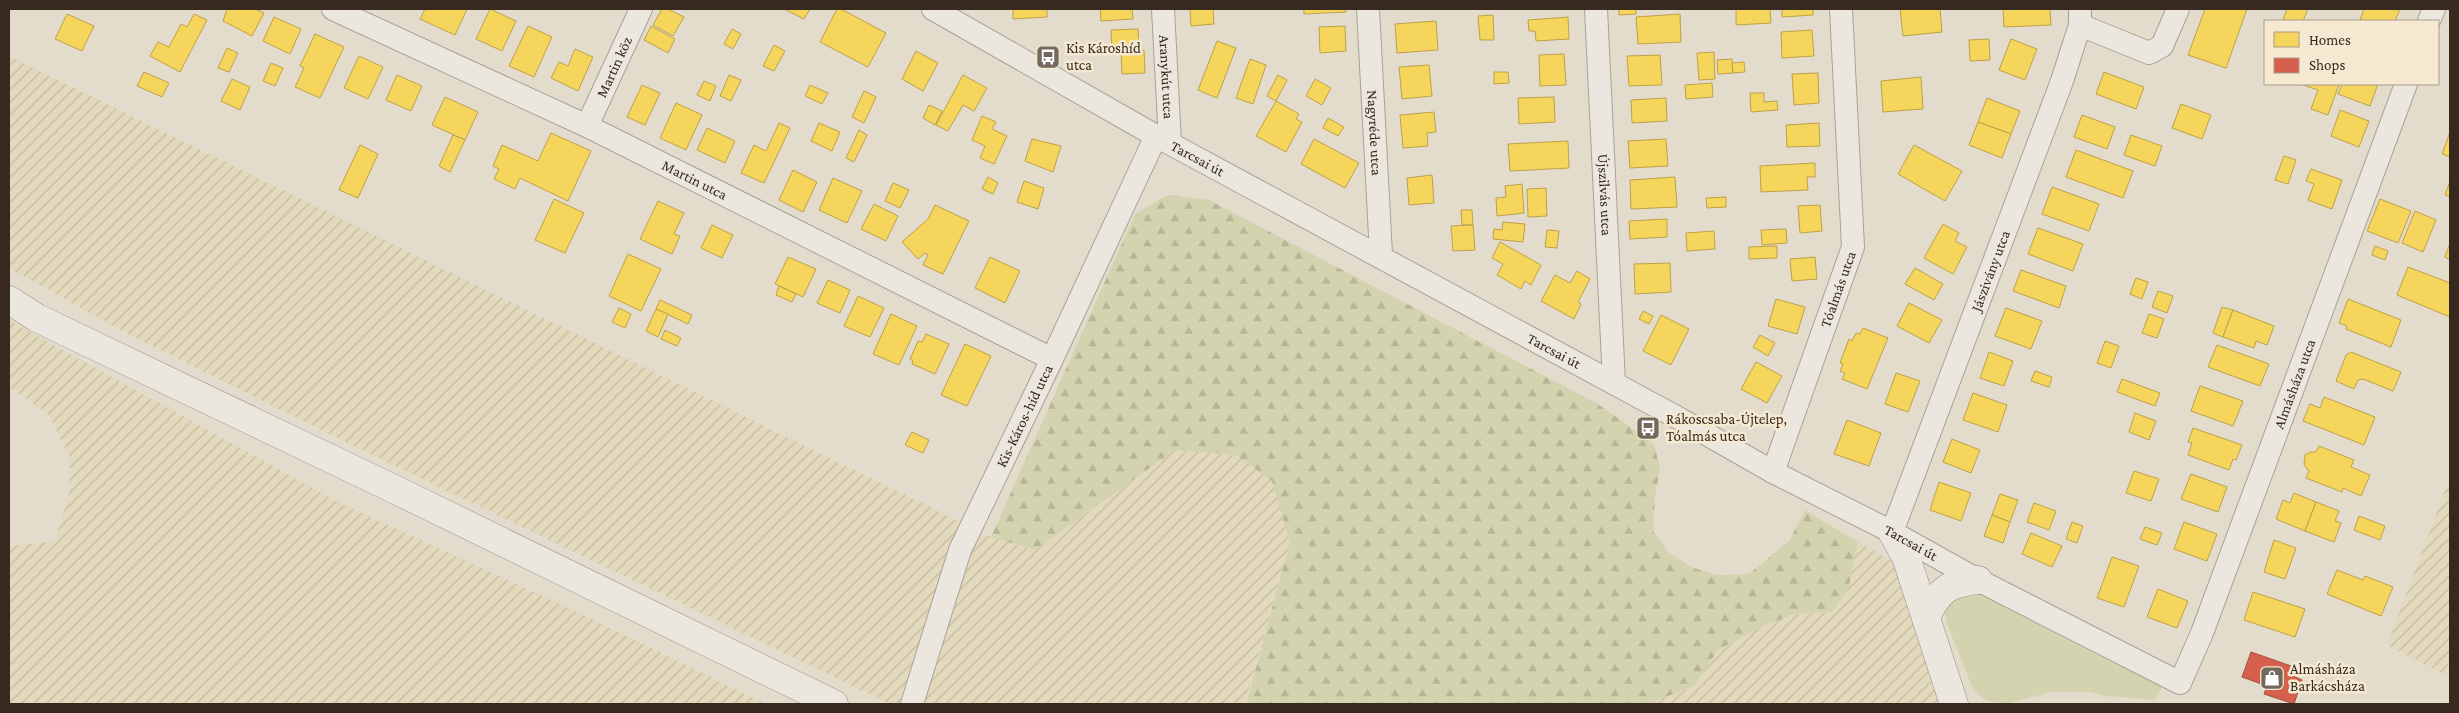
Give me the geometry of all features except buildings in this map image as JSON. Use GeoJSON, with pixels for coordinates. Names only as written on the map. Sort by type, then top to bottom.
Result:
{"type":"FeatureCollection","features":[{"type":"Feature","properties":{"kind":"main road"},"geometry":{"type":"LineString","coordinates":[[9,300],[37,318],[344,464],[834,704]]}},
{"type":"Feature","properties":{"kind":"main road"},"geometry":{"type":"LineString","coordinates":[[1892,532],[1906,557],[1954,704]]}},
{"type":"Feature","properties":{"kind":"main road"},"geometry":{"type":"LineString","coordinates":[[1926,617],[1934,600],[1942,591],[1951,585],[1978,580]]}},
{"type":"Feature","properties":{"kind":"street","name":"Martin utca"},"geometry":{"type":"LineString","coordinates":[[333,9],[587,126],[1052,359]]}},
{"type":"Feature","properties":{"kind":"street","name":"Martin köz"},"geometry":{"type":"LineString","coordinates":[[587,126],[641,9]]}},
{"type":"Feature","properties":{"kind":"street","name":"Tarcsai út"},"geometry":{"type":"LineString","coordinates":[[932,9],[959,16],[1163,139],[1614,382],[1772,472],[1892,532],[1978,580],[2180,683]]}},
{"type":"Feature","properties":{"kind":"street","name":"Aranykút utca"},"geometry":{"type":"LineString","coordinates":[[1163,9],[1163,139]]}},
{"type":"Feature","properties":{"kind":"street","name":"Nagyréde utca"},"geometry":{"type":"LineString","coordinates":[[1368,9],[1381,255]]}},
{"type":"Feature","properties":{"kind":"street","name":"Újszilvás utca"},"geometry":{"type":"LineString","coordinates":[[1596,9],[1614,382]]}},
{"type":"Feature","properties":{"kind":"street","name":"Tóalmás utca"},"geometry":{"type":"LineString","coordinates":[[1772,472],[1853,247],[1841,9]]}},
{"type":"Feature","properties":{"kind":"street"},"geometry":{"type":"LineString","coordinates":[[2080,17],[2149,53],[2162,46],[2178,9]]}},
{"type":"Feature","properties":{"kind":"street","name":"Jászivány utca"},"geometry":{"type":"LineString","coordinates":[[1892,532],[2062,81],[2080,17]]}},
{"type":"Feature","properties":{"kind":"street","name":"Almásháza utca"},"geometry":{"type":"LineString","coordinates":[[2180,683],[2202,633],[2406,85]]}},
{"type":"Feature","properties":{"kind":"street","name":"Kis-Káros-híd utca"},"geometry":{"type":"LineString","coordinates":[[912,704],[960,550],[1052,359],[1163,139]]}},
{"type":"Feature","properties":{"kind":"shaded area"},"geometry":{"type":"Polygon","coordinates":[[[9,56],[991,537],[1035,550],[1175,450],[1236,455],[1273,481],[1290,542],[1245,704],[890,704],[356,447],[126,333],[9,268],[9,56]]]}},
{"type":"Feature","properties":{"kind":"shaded area"},"geometry":{"type":"Polygon","coordinates":[[[9,320],[336,501],[573,610],[766,704],[9,704],[9,546],[55,541],[69,492],[70,458],[48,414],[9,387],[9,320]]]}},
{"type":"Feature","properties":{"kind":"shaded area"},"geometry":{"type":"Polygon","coordinates":[[[2450,477],[2450,677],[2387,645],[2450,477]]]}},
{"type":"Feature","properties":{"kind":"shaded area"},"geometry":{"type":"Polygon","coordinates":[[[1858,542],[1892,561],[1944,704],[1654,704],[1654,701],[1694,686],[1718,650],[1765,625],[1795,614],[1832,612],[1848,589],[1858,542]]]}},
{"type":"Feature","properties":{"kind":"green space"},"geometry":{"type":"Polygon","coordinates":[[[1168,195],[1209,200],[1598,404],[1654,444],[1660,469],[1655,496],[1653,531],[1668,552],[1691,567],[1717,575],[1749,574],[1789,541],[1805,510],[1858,542],[1848,590],[1832,612],[1795,614],[1765,625],[1718,650],[1694,686],[1655,701],[1654,704],[1246,704],[1290,542],[1272,481],[1236,455],[1175,450],[1035,550],[991,537],[1135,214],[1168,195]]]}},
{"type":"Feature","properties":{"kind":"green space"},"geometry":{"type":"Polygon","coordinates":[[[1984,588],[2161,678],[2162,688],[2160,693],[2154,700],[2107,696],[2089,692],[2051,692],[2005,704],[1985,700],[1973,689],[1947,624],[1944,609],[1951,596],[1984,588]]]}},
{"type":"Feature","properties":{"kind":"place","name":"Kis Károshíd utca"},"geometry":{"type":"Point","coordinates":[1048,57]}},
{"type":"Feature","properties":{"kind":"place","name":"Rákoscsaba-Újtelep, Tóalmás utca"},"geometry":{"type":"Point","coordinates":[1648,428]}},
{"type":"Feature","properties":{"kind":"place","name":"Almásháza Barkácsháza"},"geometry":{"type":"Point","coordinates":[2272,678]}}]}
